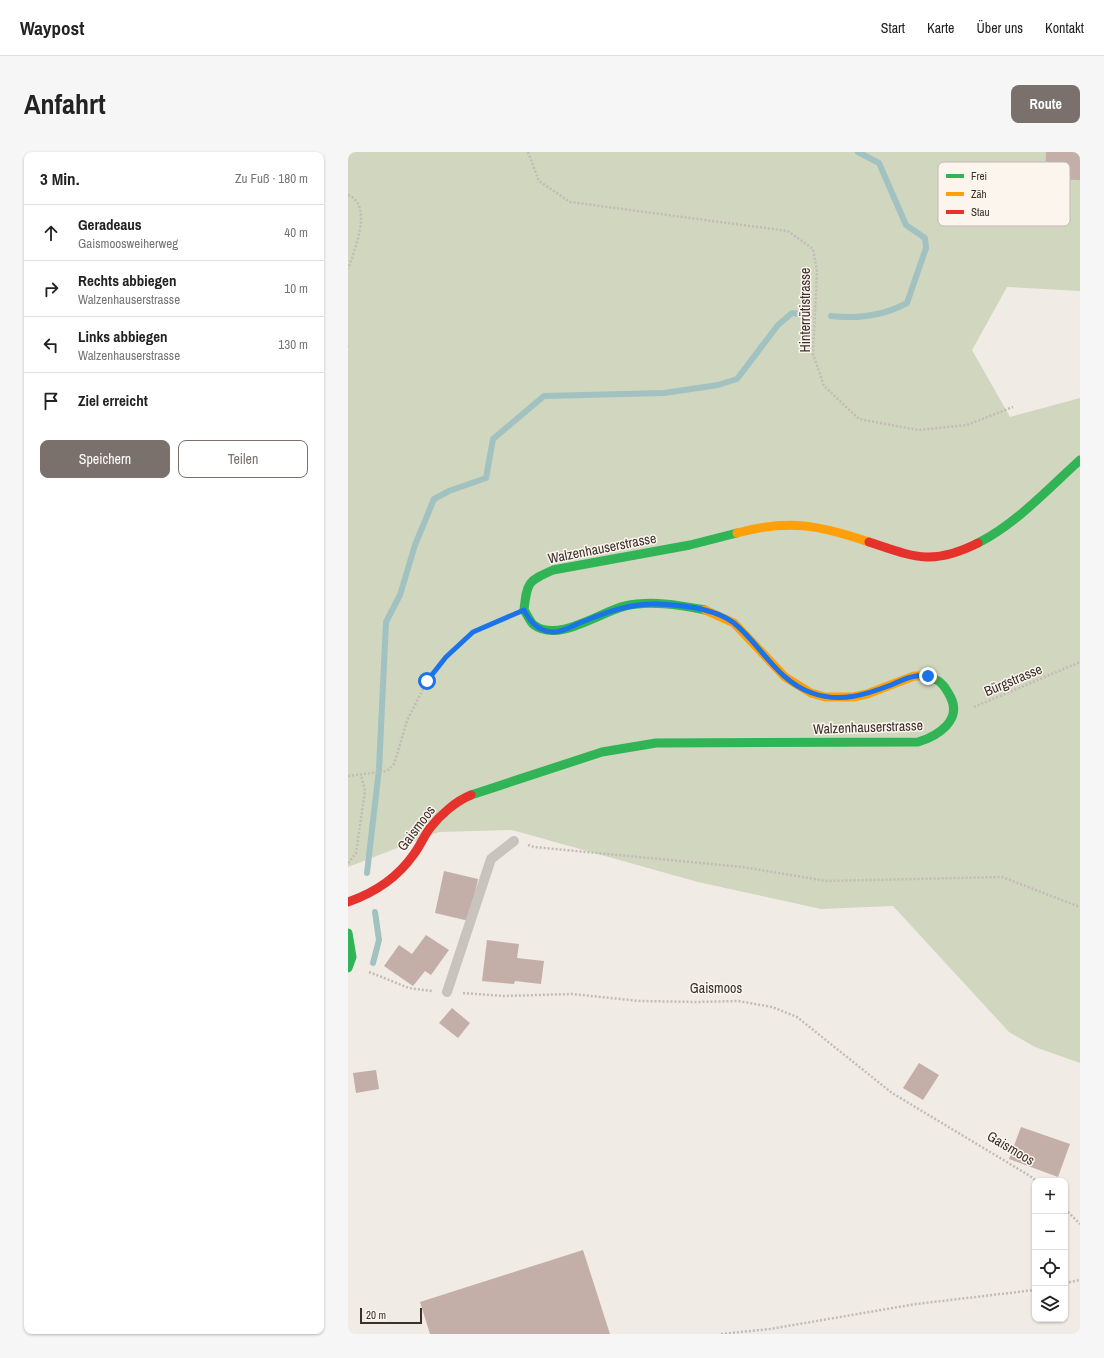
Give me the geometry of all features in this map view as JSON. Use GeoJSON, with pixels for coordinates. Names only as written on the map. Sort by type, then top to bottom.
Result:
{"type":"FeatureCollection","features":[{"type":"Feature","properties":{"kind":"street","name":"Walzenhauserstrasse"},"geometry":{"type":"LineString","coordinates":[[524,610],[526,593],[533,579],[553,570],[691,544],[775,525],[806,525],[830,529],[919,558],[936,557],[966,550],[1006,527],[1080,460]]}},
{"type":"Feature","properties":{"kind":"street"},"geometry":{"type":"LineString","coordinates":[[524,610],[534,625],[540,629],[555,632],[625,606],[656,604],[704,610],[719,615],[734,623],[785,678],[811,693],[839,698],[853,697],[867,694],[914,676],[928,676],[944,685],[949,692],[953,702],[953,716]]}},
{"type":"Feature","properties":{"kind":"street","name":"Walzenhauserstrasse"},"geometry":{"type":"LineString","coordinates":[[512,780],[602,752],[656,743],[918,742],[934,737],[941,732],[953,716]]}},
{"type":"Feature","properties":{"kind":"street","name":"Gaismoos"},"geometry":{"type":"LineString","coordinates":[[349,900],[362,897],[389,881],[414,855],[431,827],[452,806],[468,796],[512,780]]}},
{"type":"Feature","properties":{"kind":"street"},"geometry":{"type":"LineString","coordinates":[[348,933],[352,956],[348,968]]}},
{"type":"Feature","properties":{"kind":"lane"},"geometry":{"type":"LineString","coordinates":[[447,992],[491,859],[514,841]]}},
{"type":"Feature","properties":{"kind":"path","name":"Hinterrütistrasse"},"geometry":{"type":"LineString","coordinates":[[528,152],[538,181],[570,202],[788,232],[813,249],[817,271],[813,354],[824,386],[859,419],[918,430],[967,426],[1013,407]]}},
{"type":"Feature","properties":{"kind":"path"},"geometry":{"type":"LineString","coordinates":[[348,194],[352,196],[361,209],[361,227],[348,269]]}},
{"type":"Feature","properties":{"kind":"path"},"geometry":{"type":"LineString","coordinates":[[348,776],[387,771],[394,764],[407,721],[427,681],[446,657],[473,632],[524,610]]}},
{"type":"Feature","properties":{"kind":"path","name":"Bürgstrasse"},"geometry":{"type":"LineString","coordinates":[[953,716],[1080,662]]}},
{"type":"Feature","properties":{"kind":"path"},"geometry":{"type":"LineString","coordinates":[[348,864],[356,853],[365,791],[361,775]]}},
{"type":"Feature","properties":{"kind":"path"},"geometry":{"type":"LineString","coordinates":[[514,841],[534,848],[743,867],[826,881],[1002,877],[1080,907]]}},
{"type":"Feature","properties":{"kind":"path","name":"Gaismoos"},"geometry":{"type":"LineString","coordinates":[[352,956],[371,975],[409,988],[504,996],[572,994],[640,1001],[738,1001],[772,1007],[797,1017],[892,1093],[1032,1178]]}},
{"type":"Feature","properties":{"kind":"path"},"geometry":{"type":"LineString","coordinates":[[1068,1212],[1080,1224]]}},
{"type":"Feature","properties":{"kind":"path"},"geometry":{"type":"LineString","coordinates":[[1068,1283],[1080,1280]]}},
{"type":"Feature","properties":{"kind":"path"},"geometry":{"type":"LineString","coordinates":[[721,1334],[770,1330],[916,1304],[1032,1290]]}},
{"type":"Feature","properties":{"kind":"green space"},"geometry":{"type":"Polygon","coordinates":[[[348,152],[1080,152],[1080,291],[1007,287],[972,350],[1010,417],[1080,398],[1080,1063],[1035,1047],[1009,1032],[893,906],[821,909],[698,882],[512,830],[439,832],[348,867],[348,152]]]}},
{"type":"Feature","properties":{"kind":"building"},"geometry":{"type":"Polygon","coordinates":[[[1046,152],[1080,152],[1080,180],[1070,180],[1070,162],[1046,162],[1046,152]]]}},
{"type":"Feature","properties":{"kind":"building"},"geometry":{"type":"Polygon","coordinates":[[[444,871],[478,879],[469,921],[435,913],[444,871]]]}},
{"type":"Feature","properties":{"kind":"building"},"geometry":{"type":"Polygon","coordinates":[[[426,935],[449,950],[431,975],[425,971],[413,986],[384,966],[399,945],[412,954],[426,935]]]}},
{"type":"Feature","properties":{"kind":"building"},"geometry":{"type":"Polygon","coordinates":[[[487,940],[519,944],[517,958],[544,961],[541,984],[515,981],[514,984],[482,981],[487,940]]]}},
{"type":"Feature","properties":{"kind":"building"},"geometry":{"type":"Polygon","coordinates":[[[452,1008],[470,1023],[458,1038],[439,1023],[452,1008]]]}},
{"type":"Feature","properties":{"kind":"building"},"geometry":{"type":"Polygon","coordinates":[[[919,1063],[939,1075],[923,1100],[903,1088],[919,1063]]]}},
{"type":"Feature","properties":{"kind":"building"},"geometry":{"type":"Polygon","coordinates":[[[376,1070],[379,1089],[356,1093],[353,1073],[376,1070]]]}},
{"type":"Feature","properties":{"kind":"building"},"geometry":{"type":"Polygon","coordinates":[[[1021,1127],[1070,1144],[1058,1177],[1009,1159],[1021,1127]]]}},
{"type":"Feature","properties":{"kind":"building"},"geometry":{"type":"Polygon","coordinates":[[[583,1250],[610,1334],[430,1334],[420,1302],[583,1250]]]}},
{"type":"Feature","properties":{"kind":"waterway"},"geometry":{"type":"LineString","coordinates":[[831,316],[870,316],[889,311],[907,303],[926,248],[925,238],[906,225],[879,163],[858,152]]}},
{"type":"Feature","properties":{"kind":"waterway"},"geometry":{"type":"LineString","coordinates":[[367,873],[379,769],[386,622],[400,595],[415,545],[434,499],[449,491],[486,478],[493,439],[544,396],[664,393],[718,385],[737,379],[778,325],[792,313],[800,314]]}},
{"type":"Feature","properties":{"kind":"waterway"},"geometry":{"type":"LineString","coordinates":[[373,963],[379,940],[375,912]]}},
{"type":"Feature","properties":{"kind":"traffic: fast"},"geometry":{"type":"LineString","coordinates":[[978,543],[1006,526],[1019,516],[1080,460]]}},
{"type":"Feature","properties":{"kind":"traffic: fast"},"geometry":{"type":"LineString","coordinates":[[705,610],[685,606],[654,603],[635,604],[615,609],[567,628],[555,630],[544,630],[534,625],[524,610],[526,593],[530,584],[538,577],[553,570],[690,545],[737,533]]}},
{"type":"Feature","properties":{"kind":"traffic: fast"},"geometry":{"type":"LineString","coordinates":[[471,795],[602,752],[656,743],[918,742],[933,736],[946,726],[951,720],[953,712],[953,705],[945,687],[933,678]]}},
{"type":"Feature","properties":{"kind":"traffic: fast"},"geometry":{"type":"LineString","coordinates":[[348,933],[352,957],[348,968]]}},
{"type":"Feature","properties":{"kind":"traffic: slow"},"geometry":{"type":"LineString","coordinates":[[737,533],[772,526],[803,526],[834,531],[869,542]]}},
{"type":"Feature","properties":{"kind":"traffic: slow"},"geometry":{"type":"LineString","coordinates":[[705,610],[734,623],[785,677],[811,693],[825,697],[853,697],[867,694],[914,676],[929,676],[933,678]]}},
{"type":"Feature","properties":{"kind":"traffic: jam"},"geometry":{"type":"LineString","coordinates":[[869,542],[899,552],[923,557],[948,555],[978,543]]}},
{"type":"Feature","properties":{"kind":"traffic: jam"},"geometry":{"type":"LineString","coordinates":[[348,902],[367,894],[393,877],[408,862],[434,823],[454,805],[471,795]]}},
{"type":"Feature","properties":{"kind":"route"},"geometry":{"type":"LineString","coordinates":[[427,681],[446,657],[473,632],[524,610],[534,625],[540,629],[555,632],[625,606],[641,604],[688,607],[719,615],[734,623],[785,678],[811,693],[825,697],[853,697],[867,694],[914,676],[928,676]]}}]}
